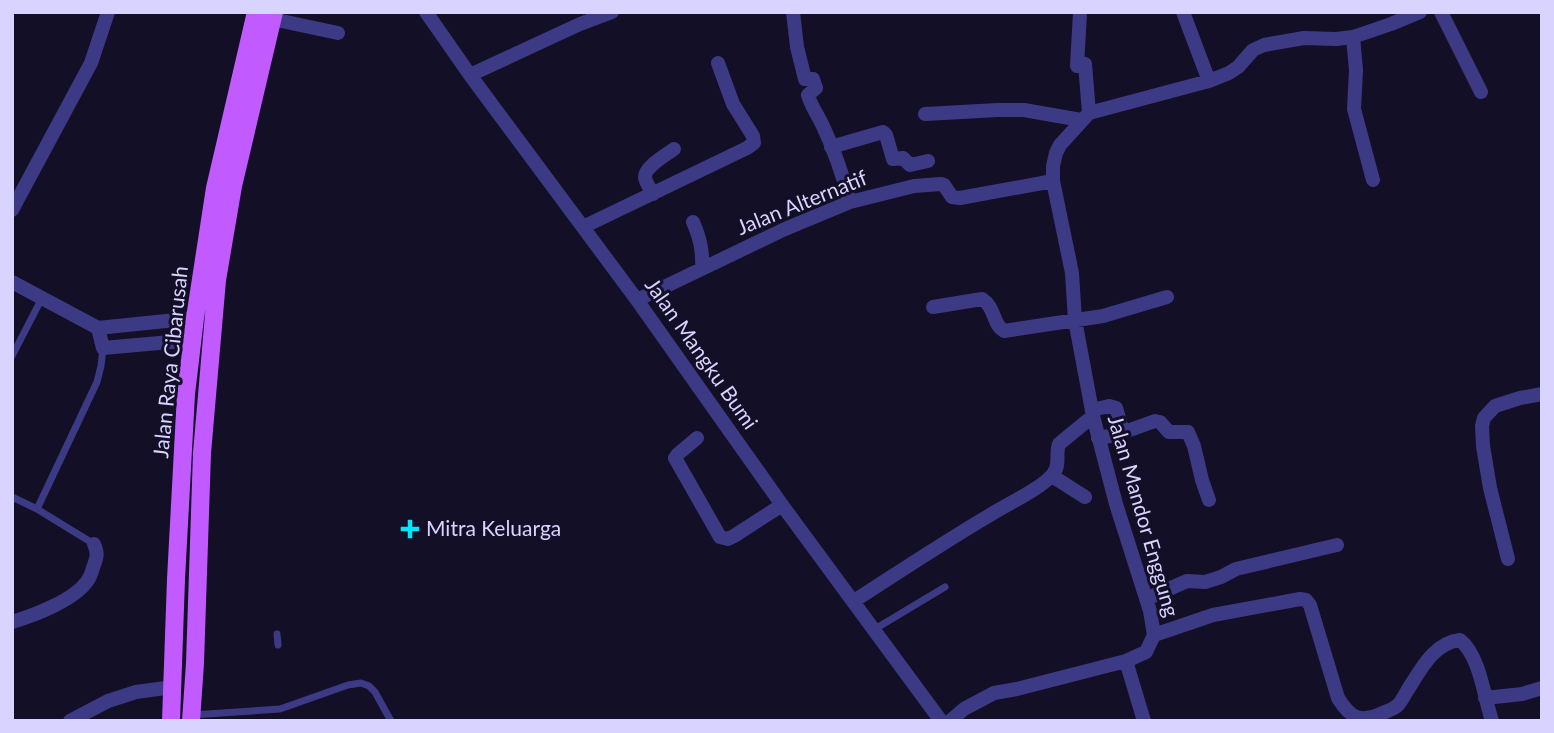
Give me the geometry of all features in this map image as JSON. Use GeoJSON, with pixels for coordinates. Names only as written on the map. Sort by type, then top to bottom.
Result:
{"type":"FeatureCollection","features":[{"type":"Feature","properties":{"kind":"main road","name":"Jalan Raya Cibarusah"},"geometry":{"type":"LineString","coordinates":[[191,718],[195,663],[193,452],[186,394],[215,188],[267,14]]}},
{"type":"Feature","properties":{"kind":"main road","name":"Jalan Raya Cibarusah"},"geometry":{"type":"LineString","coordinates":[[171,721],[176,579],[193,452],[233,186],[267,14]]}},
{"type":"Feature","properties":{"kind":"street"},"geometry":{"type":"LineString","coordinates":[[12,210],[91,63],[108,12]]}},
{"type":"Feature","properties":{"kind":"street"},"geometry":{"type":"LineString","coordinates":[[470,75],[612,12]]}},
{"type":"Feature","properties":{"kind":"street"},"geometry":{"type":"LineString","coordinates":[[793,12],[797,47],[806,79],[813,79],[816,88],[807,95],[821,122],[850,202]]}},
{"type":"Feature","properties":{"kind":"street"},"geometry":{"type":"LineString","coordinates":[[1054,181],[1056,153],[1085,116],[1085,64],[1077,66],[1080,12]]}},
{"type":"Feature","properties":{"kind":"street"},"geometry":{"type":"LineString","coordinates":[[1183,12],[1209,81]]}},
{"type":"Feature","properties":{"kind":"street"},"geometry":{"type":"LineString","coordinates":[[925,114],[1011,110],[1085,116],[1209,81],[1229,73],[1253,50],[1264,45],[1304,38],[1353,37],[1420,12]]}},
{"type":"Feature","properties":{"kind":"street"},"geometry":{"type":"LineString","coordinates":[[1441,12],[1481,92]]}},
{"type":"Feature","properties":{"kind":"street"},"geometry":{"type":"LineString","coordinates":[[267,14],[338,33]]}},
{"type":"Feature","properties":{"kind":"street","name":"Jalan Mangku Bumi"},"geometry":{"type":"LineString","coordinates":[[430,14],[470,75],[637,300],[782,505],[941,721]]}},
{"type":"Feature","properties":{"kind":"street"},"geometry":{"type":"LineString","coordinates":[[1353,37],[1356,70],[1354,109],[1373,180]]}},
{"type":"Feature","properties":{"kind":"street"},"geometry":{"type":"LineString","coordinates":[[583,227],[747,149],[754,143],[733,104],[718,63]]}},
{"type":"Feature","properties":{"kind":"street"},"geometry":{"type":"LineString","coordinates":[[831,147],[883,132],[893,159],[903,158],[909,165],[928,162]]}},
{"type":"Feature","properties":{"kind":"street"},"geometry":{"type":"LineString","coordinates":[[653,194],[645,178],[646,173],[674,149]]}},
{"type":"Feature","properties":{"kind":"street","name":"Jalan Alternatif"},"geometry":{"type":"LineString","coordinates":[[637,300],[785,229],[850,202],[914,186],[941,184],[952,197],[960,198],[1054,181]]}},
{"type":"Feature","properties":{"kind":"street","name":"Jalan Mandor Enggung"},"geometry":{"type":"LineString","coordinates":[[950,721],[964,709],[994,693],[1126,661],[1146,652],[1154,635],[1146,597],[1116,504],[1092,413],[1075,320],[1072,273],[1054,181]]}},
{"type":"Feature","properties":{"kind":"street"},"geometry":{"type":"LineString","coordinates":[[693,222],[700,237],[702,269]]}},
{"type":"Feature","properties":{"kind":"street"},"geometry":{"type":"LineString","coordinates":[[12,282],[98,328],[195,318]]}},
{"type":"Feature","properties":{"kind":"street"},"geometry":{"type":"LineString","coordinates":[[933,307],[982,299],[992,310],[997,326],[1004,331],[1103,316],[1167,297]]}},
{"type":"Feature","properties":{"kind":"street"},"geometry":{"type":"LineString","coordinates":[[98,328],[103,348],[193,340]]}},
{"type":"Feature","properties":{"kind":"street"},"geometry":{"type":"LineString","coordinates":[[1508,559],[1490,488],[1482,426],[1484,418],[1495,406],[1542,394]]}},
{"type":"Feature","properties":{"kind":"street"},"geometry":{"type":"LineString","coordinates":[[854,601],[1052,476],[1058,462],[1056,449],[1059,443],[1092,413],[1109,406],[1116,408],[1123,432]]}},
{"type":"Feature","properties":{"kind":"street"},"geometry":{"type":"LineString","coordinates":[[1098,438],[1155,421],[1160,422],[1169,432],[1188,432],[1209,500]]}},
{"type":"Feature","properties":{"kind":"street"},"geometry":{"type":"LineString","coordinates":[[697,438],[675,458],[720,537],[727,539],[734,536],[782,505]]}},
{"type":"Feature","properties":{"kind":"street"},"geometry":{"type":"LineString","coordinates":[[1052,476],[1084,497]]}},
{"type":"Feature","properties":{"kind":"street"},"geometry":{"type":"LineString","coordinates":[[12,622],[58,603],[87,582],[97,555],[94,544]]}},
{"type":"Feature","properties":{"kind":"street"},"geometry":{"type":"LineString","coordinates":[[1146,597],[1187,581],[1205,582],[1221,578],[1236,569],[1337,545]]}},
{"type":"Feature","properties":{"kind":"street"},"geometry":{"type":"LineString","coordinates":[[1154,635],[1213,615],[1306,600],[1310,605],[1339,698],[1346,710],[1354,716],[1364,719],[1398,706],[1438,648],[1460,640],[1468,646],[1478,669],[1492,721]]}},
{"type":"Feature","properties":{"kind":"street"},"geometry":{"type":"LineString","coordinates":[[1126,661],[1144,721]]}},
{"type":"Feature","properties":{"kind":"street"},"geometry":{"type":"LineString","coordinates":[[70,721],[108,701],[136,692],[173,687]]}},
{"type":"Feature","properties":{"kind":"street"},"geometry":{"type":"LineString","coordinates":[[1485,698],[1522,694],[1542,688]]}},
{"type":"Feature","properties":{"kind":"lane"},"geometry":{"type":"LineString","coordinates":[[12,356],[42,298]]}},
{"type":"Feature","properties":{"kind":"lane"},"geometry":{"type":"LineString","coordinates":[[37,509],[97,382],[103,348]]}},
{"type":"Feature","properties":{"kind":"lane"},"geometry":{"type":"LineString","coordinates":[[12,496],[94,544]]}},
{"type":"Feature","properties":{"kind":"lane"},"geometry":{"type":"LineString","coordinates":[[874,629],[945,587]]}},
{"type":"Feature","properties":{"kind":"lane"},"geometry":{"type":"LineString","coordinates":[[276,634],[278,645]]}},
{"type":"Feature","properties":{"kind":"lane"},"geometry":{"type":"LineString","coordinates":[[174,662],[195,663]]}},
{"type":"Feature","properties":{"kind":"lane"},"geometry":{"type":"LineString","coordinates":[[191,718],[280,709],[361,683],[374,692],[391,721]]}},
{"type":"Feature","properties":{"kind":"place","name":"Mitra Keluarga"},"geometry":{"type":"Point","coordinates":[410,529]}}]}
